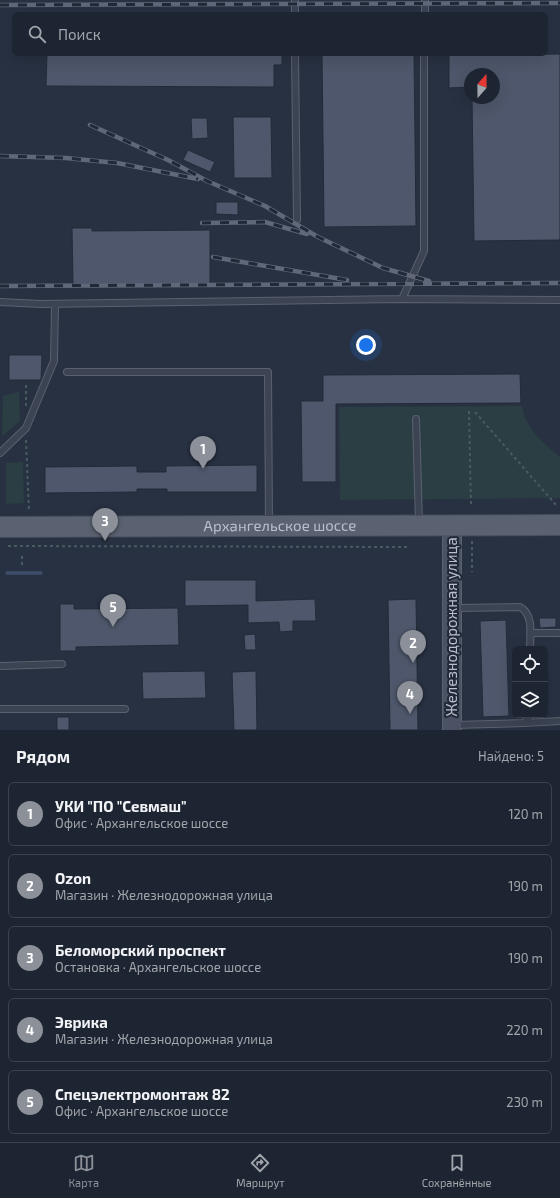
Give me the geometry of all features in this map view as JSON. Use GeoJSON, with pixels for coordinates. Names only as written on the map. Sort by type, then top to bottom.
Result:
{"type":"FeatureCollection","features":[{"type":"Feature","properties":{"kind":"main road","name":"Железнодорожная улица"},"geometry":{"type":"LineString","coordinates":[[452,525],[452,728]]}},
{"type":"Feature","properties":{"kind":"main road","name":"Архангельское шоссе"},"geometry":{"type":"LineString","coordinates":[[0,527],[560,525]]}},
{"type":"Feature","properties":{"kind":"lane"},"geometry":{"type":"LineString","coordinates":[[295,0],[295,12]]}},
{"type":"Feature","properties":{"kind":"lane"},"geometry":{"type":"LineString","coordinates":[[424,12],[425,0]]}},
{"type":"Feature","properties":{"kind":"lane"},"geometry":{"type":"LineString","coordinates":[[296,56],[297,220]]}},
{"type":"Feature","properties":{"kind":"lane"},"geometry":{"type":"LineString","coordinates":[[402,299],[424,250],[424,56]]}},
{"type":"Feature","properties":{"kind":"lane"},"geometry":{"type":"LineString","coordinates":[[0,302],[54,304],[402,299],[560,300]]}},
{"type":"Feature","properties":{"kind":"lane"},"geometry":{"type":"LineString","coordinates":[[0,453],[26,428],[54,361],[54,304]]}},
{"type":"Feature","properties":{"kind":"lane"},"geometry":{"type":"LineString","coordinates":[[68,372],[268,372],[269,526]]}},
{"type":"Feature","properties":{"kind":"lane"},"geometry":{"type":"LineString","coordinates":[[416,419],[419,525]]}},
{"type":"Feature","properties":{"kind":"lane"},"geometry":{"type":"LineString","coordinates":[[452,608],[520,607],[527,611],[530,618],[530,646]]}},
{"type":"Feature","properties":{"kind":"lane"},"geometry":{"type":"LineString","coordinates":[[530,633],[560,633]]}},
{"type":"Feature","properties":{"kind":"lane"},"geometry":{"type":"LineString","coordinates":[[0,666],[62,664]]}},
{"type":"Feature","properties":{"kind":"lane"},"geometry":{"type":"LineString","coordinates":[[0,709],[125,709]]}},
{"type":"Feature","properties":{"kind":"lane"},"geometry":{"type":"LineString","coordinates":[[524,723],[528,718]]}},
{"type":"Feature","properties":{"kind":"lane"},"geometry":{"type":"LineString","coordinates":[[452,728],[560,721]]}},
{"type":"Feature","properties":{"kind":"path"},"geometry":{"type":"LineString","coordinates":[[26,385],[29,515]]}},
{"type":"Feature","properties":{"kind":"path"},"geometry":{"type":"LineString","coordinates":[[469,411],[471,506]]}},
{"type":"Feature","properties":{"kind":"path"},"geometry":{"type":"LineString","coordinates":[[476,412],[556,505]]}},
{"type":"Feature","properties":{"kind":"path"},"geometry":{"type":"LineString","coordinates":[[472,541],[472,572]]}},
{"type":"Feature","properties":{"kind":"path"},"geometry":{"type":"LineString","coordinates":[[8,546],[407,547]]}},
{"type":"Feature","properties":{"kind":"path"},"geometry":{"type":"LineString","coordinates":[[22,556],[22,567]]}},
{"type":"Feature","properties":{"kind":"green space"},"geometry":{"type":"Polygon","coordinates":[[[19,392],[20,421],[2,436],[3,396],[19,392]]]}},
{"type":"Feature","properties":{"kind":"green space"},"geometry":{"type":"Polygon","coordinates":[[[522,406],[531,428],[541,441],[560,457],[560,498],[340,500],[339,407],[522,406]]]}},
{"type":"Feature","properties":{"kind":"green space"},"geometry":{"type":"Polygon","coordinates":[[[23,462],[24,503],[6,504],[6,463],[23,462]]]}},
{"type":"Feature","properties":{"kind":"building"},"geometry":{"type":"Polygon","coordinates":[[[548,54],[560,54],[560,240],[474,241],[472,104],[500,104],[500,68],[464,68],[464,87],[449,88],[449,56],[548,56],[548,54]]]}},
{"type":"Feature","properties":{"kind":"building"},"geometry":{"type":"Polygon","coordinates":[[[47,56],[282,56],[282,65],[274,65],[274,87],[46,86],[47,56]]]}},
{"type":"Feature","properties":{"kind":"building"},"geometry":{"type":"Polygon","coordinates":[[[322,56],[414,56],[416,226],[324,227],[322,56]]]}},
{"type":"Feature","properties":{"kind":"building"},"geometry":{"type":"Polygon","coordinates":[[[233,117],[271,117],[272,178],[234,178],[233,117]]]}},
{"type":"Feature","properties":{"kind":"building"},"geometry":{"type":"Polygon","coordinates":[[[191,118],[207,118],[208,138],[192,139],[191,118]]]}},
{"type":"Feature","properties":{"kind":"building"},"geometry":{"type":"Polygon","coordinates":[[[188,150],[215,162],[210,172],[183,160],[188,150]]]}},
{"type":"Feature","properties":{"kind":"building"},"geometry":{"type":"Polygon","coordinates":[[[216,202],[238,202],[238,215],[216,214],[216,202]]]}},
{"type":"Feature","properties":{"kind":"building"},"geometry":{"type":"Polygon","coordinates":[[[72,228],[92,228],[92,231],[210,230],[210,284],[73,284],[72,228]]]}},
{"type":"Feature","properties":{"kind":"building"},"geometry":{"type":"Polygon","coordinates":[[[9,355],[42,355],[41,380],[9,380],[9,355]]]}},
{"type":"Feature","properties":{"kind":"building"},"geometry":{"type":"Polygon","coordinates":[[[520,374],[521,403],[336,404],[336,482],[302,482],[301,401],[323,401],[323,375],[520,374]]]}},
{"type":"Feature","properties":{"kind":"building"},"geometry":{"type":"Polygon","coordinates":[[[257,465],[257,492],[167,492],[167,489],[137,489],[137,492],[45,493],[45,467],[137,466],[137,472],[166,472],[166,466],[257,465]]]}},
{"type":"Feature","properties":{"kind":"building"},"geometry":{"type":"Polygon","coordinates":[[[185,580],[256,580],[256,601],[315,599],[316,621],[293,621],[293,631],[280,632],[279,622],[248,623],[248,605],[185,606],[185,580]]]}},
{"type":"Feature","properties":{"kind":"building"},"geometry":{"type":"Polygon","coordinates":[[[416,599],[418,730],[390,730],[388,600],[416,599]]]}},
{"type":"Feature","properties":{"kind":"building"},"geometry":{"type":"Polygon","coordinates":[[[60,604],[74,604],[74,609],[178,608],[179,645],[76,647],[76,651],[60,651],[60,604]]]}},
{"type":"Feature","properties":{"kind":"building"},"geometry":{"type":"Polygon","coordinates":[[[539,618],[556,618],[556,627],[540,628],[539,618]]]}},
{"type":"Feature","properties":{"kind":"building"},"geometry":{"type":"Polygon","coordinates":[[[506,620],[509,716],[483,717],[480,621],[506,620]]]}},
{"type":"Feature","properties":{"kind":"building"},"geometry":{"type":"Polygon","coordinates":[[[255,634],[256,650],[245,650],[244,635],[255,634]]]}},
{"type":"Feature","properties":{"kind":"building"},"geometry":{"type":"Polygon","coordinates":[[[205,671],[206,698],[143,699],[142,672],[205,671]]]}},
{"type":"Feature","properties":{"kind":"building"},"geometry":{"type":"Polygon","coordinates":[[[256,671],[257,730],[234,730],[232,672],[256,671]]]}},
{"type":"Feature","properties":{"kind":"building"},"geometry":{"type":"Polygon","coordinates":[[[57,717],[69,717],[69,730],[57,730],[57,717]]]}},
{"type":"Feature","properties":{"kind":"waterway"},"geometry":{"type":"LineString","coordinates":[[7,573],[41,573]]}},
{"type":"Feature","properties":{"kind":"railway"},"geometry":{"type":"LineString","coordinates":[[0,5],[560,3]]}},
{"type":"Feature","properties":{"kind":"railway"},"geometry":{"type":"LineString","coordinates":[[90,125],[168,160],[207,181],[265,206],[318,237],[383,268],[429,281]]}},
{"type":"Feature","properties":{"kind":"railway"},"geometry":{"type":"LineString","coordinates":[[0,156],[66,158],[117,163],[198,179]]}},
{"type":"Feature","properties":{"kind":"railway"},"geometry":{"type":"LineString","coordinates":[[202,223],[265,222],[307,234]]}},
{"type":"Feature","properties":{"kind":"railway"},"geometry":{"type":"LineString","coordinates":[[213,257],[347,280]]}},
{"type":"Feature","properties":{"kind":"railway"},"geometry":{"type":"LineString","coordinates":[[0,286],[560,283]]}},
{"type":"Feature","properties":{"kind":"place","name":"УКИ \"ПО \"Севмаш\""},"geometry":{"type":"Point","coordinates":[203,469]}},
{"type":"Feature","properties":{"kind":"place","name":"Беломорский проспект"},"geometry":{"type":"Point","coordinates":[105,541]}},
{"type":"Feature","properties":{"kind":"place","name":"Спецэлектромонтаж 82"},"geometry":{"type":"Point","coordinates":[113,627]}},
{"type":"Feature","properties":{"kind":"place","name":"Ozon"},"geometry":{"type":"Point","coordinates":[413,663]}},
{"type":"Feature","properties":{"kind":"place","name":"Эврика"},"geometry":{"type":"Point","coordinates":[410,714]}}]}
